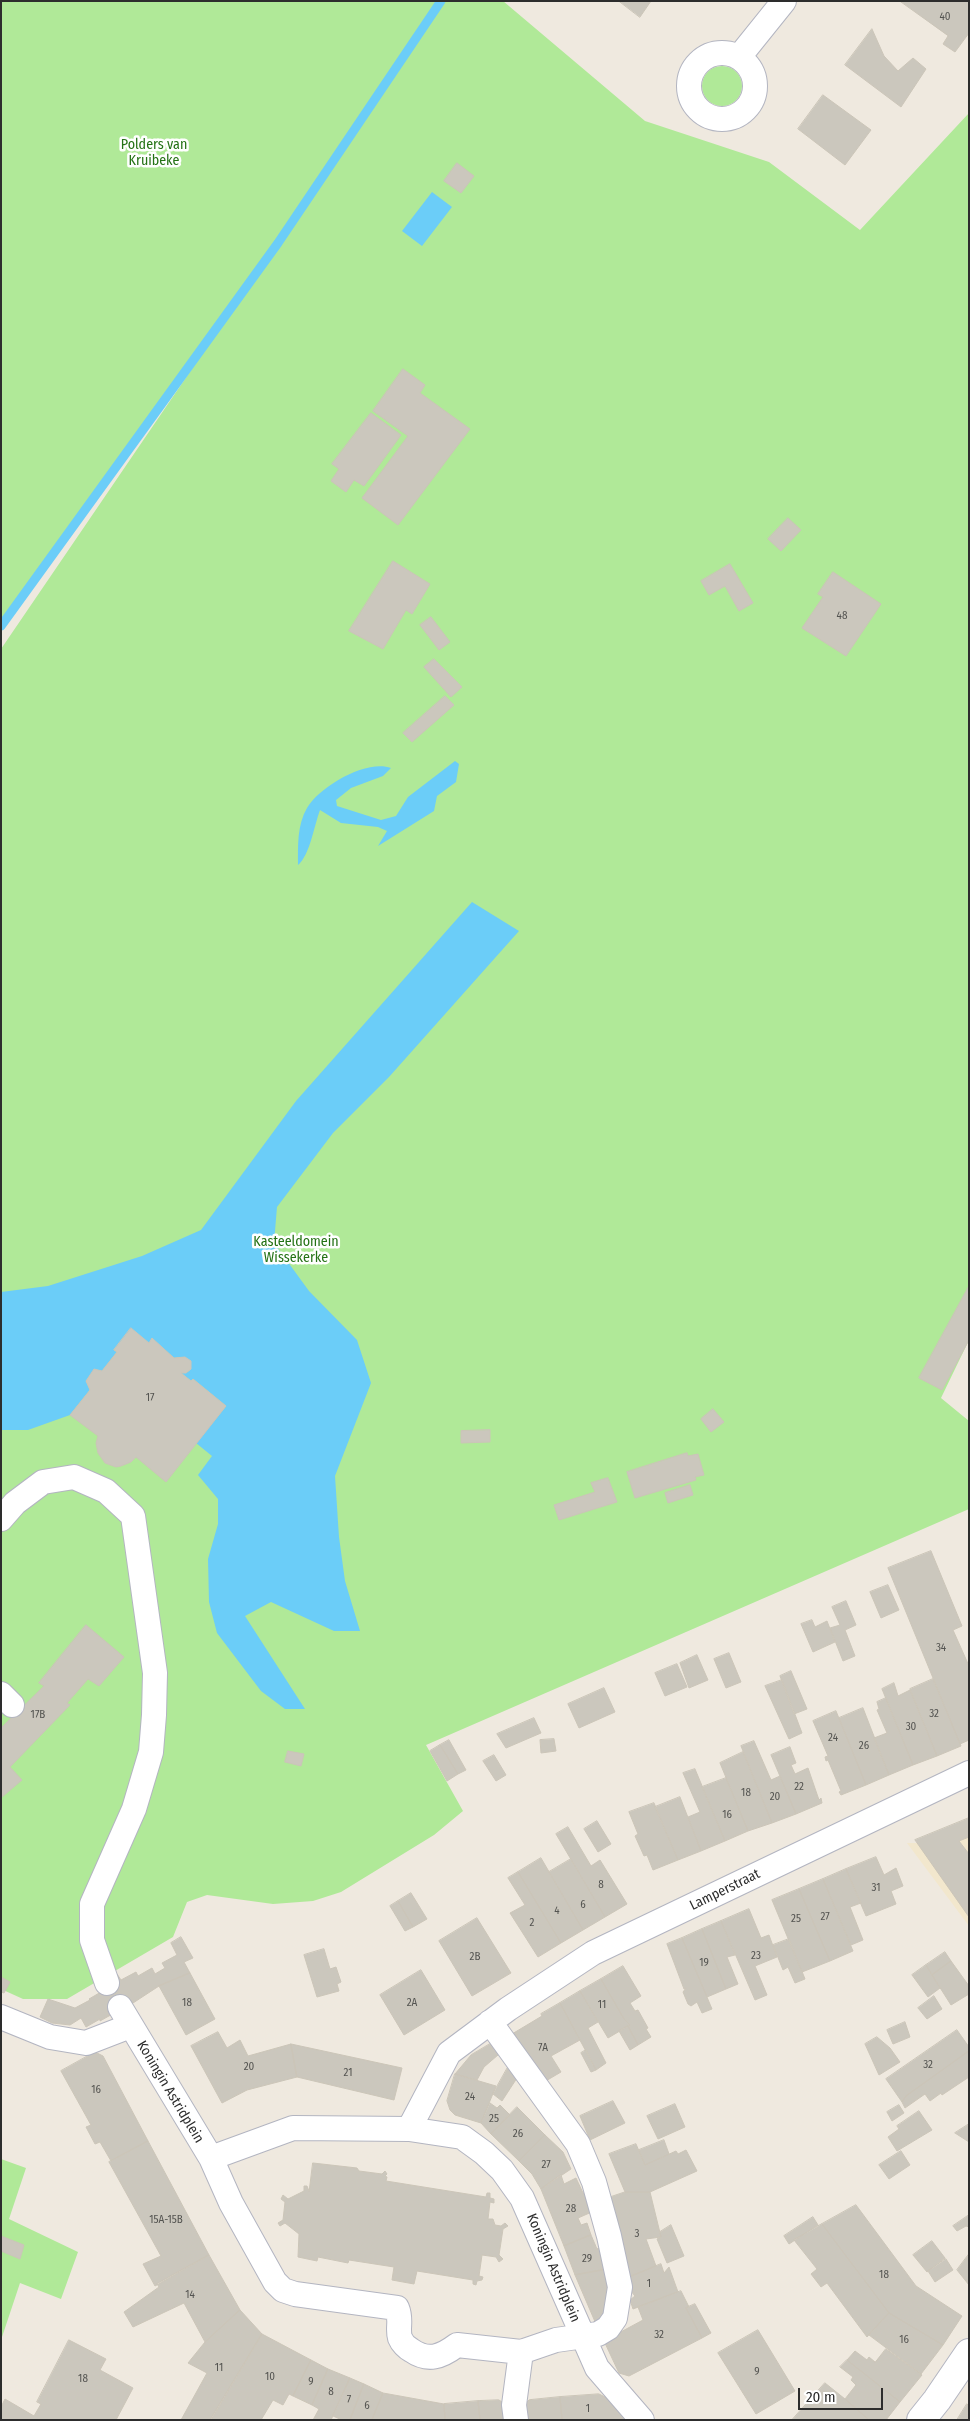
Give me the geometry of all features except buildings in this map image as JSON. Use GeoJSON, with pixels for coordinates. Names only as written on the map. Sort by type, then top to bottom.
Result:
{"type":"FeatureCollection","features":[{"type":"Feature","properties":{"kind":"main road"},"geometry":{"type":"LineString","coordinates":[[921,2420],[969,2353]]}},
{"type":"Feature","properties":{"kind":"street"},"geometry":{"type":"LineString","coordinates":[[739,58],[784,1]]}},
{"type":"Feature","properties":{"kind":"street"},"geometry":{"type":"LineString","coordinates":[[1,1519],[15,1503],[43,1482],[74,1477],[106,1490],[133,1516],[155,1673],[154,1715],[151,1752],[134,1809],[92,1904],[92,1940],[108,1983]]}},
{"type":"Feature","properties":{"kind":"street","name":"Lamperstraat"},"geometry":{"type":"LineString","coordinates":[[409,2128],[449,2053],[490,2022],[593,1953],[969,1773]]}},
{"type":"Feature","properties":{"kind":"street","name":"Koningin Astridplein"},"geometry":{"type":"LineString","coordinates":[[1,2017],[50,2037],[86,2043],[125,2016],[211,2158],[258,2252],[275,2282],[283,2290],[332,2300],[397,2308],[401,2317],[400,2339],[407,2347],[424,2357],[434,2358],[457,2344],[521,2352],[556,2340],[582,2338],[522,2198],[502,2170],[484,2153],[462,2137],[409,2128],[293,2128],[211,2158]]}},
{"type":"Feature","properties":{"kind":"street"},"geometry":{"type":"LineString","coordinates":[[490,2022],[578,2144],[594,2182],[620,2286],[615,2318],[608,2328],[598,2334],[582,2338],[597,2368],[642,2420]]}},
{"type":"Feature","properties":{"kind":"street"},"geometry":{"type":"LineString","coordinates":[[516,2420],[514,2404],[521,2352]]}},
{"type":"Feature","properties":{"kind":"shaded area"},"geometry":{"type":"Polygon","coordinates":[[[969,1818],[969,1926],[907,1843],[917,1843],[969,1818]]]}},
{"type":"Feature","properties":{"kind":"green space"},"geometry":{"type":"Polygon","coordinates":[[[1,1],[503,1],[645,121],[769,162],[860,230],[969,113],[969,1340],[941,1398],[969,1421],[969,1509],[426,1745],[463,1811],[434,1835],[341,1892],[313,1901],[273,1904],[207,1895],[187,1902],[173,1937],[67,1999],[23,1999],[1,1989],[1,649],[264,263],[1,622],[1,1]]]}},
{"type":"Feature","properties":{"kind":"green space"},"geometry":{"type":"Polygon","coordinates":[[[722,66],[736,72],[742,86],[736,100],[722,106],[708,100],[702,86],[708,72],[722,66]]]}},
{"type":"Feature","properties":{"kind":"green space"},"geometry":{"type":"Polygon","coordinates":[[[1,2159],[26,2168],[9,2219],[78,2252],[61,2299],[20,2283],[1,2340],[1,2159]]]}},
{"type":"Feature","properties":{"kind":"water"},"geometry":{"type":"Polygon","coordinates":[[[432,192],[452,207],[422,246],[402,231],[432,192]]]}},
{"type":"Feature","properties":{"kind":"water"},"geometry":{"type":"Polygon","coordinates":[[[455,761],[459,764],[456,782],[437,796],[434,811],[378,846],[387,831],[378,827],[341,823],[320,810],[309,847],[298,865],[301,821],[313,800],[333,783],[345,776],[370,767],[381,766],[391,768],[383,776],[351,788],[336,800],[337,806],[381,820],[396,816],[408,797],[455,761]]]}},
{"type":"Feature","properties":{"kind":"water"},"geometry":{"type":"Polygon","coordinates":[[[472,902],[519,931],[389,1077],[333,1133],[277,1207],[274,1243],[309,1291],[357,1340],[371,1383],[335,1476],[339,1537],[345,1581],[360,1631],[334,1631],[271,1602],[245,1616],[305,1709],[285,1709],[261,1691],[217,1633],[209,1602],[208,1559],[218,1524],[218,1499],[198,1475],[212,1456],[196,1443],[226,1406],[193,1379],[191,1381],[181,1373],[186,1373],[191,1369],[185,1357],[174,1358],[152,1339],[149,1343],[131,1329],[114,1350],[117,1352],[102,1371],[94,1370],[86,1381],[90,1390],[70,1415],[28,1430],[1,1430],[1,1292],[48,1286],[142,1256],[201,1230],[296,1101],[472,902]]]}},
{"type":"Feature","properties":{"kind":"waterway"},"geometry":{"type":"LineString","coordinates":[[1,626],[278,243],[441,1]]}},
{"type":"Feature","properties":{"kind":"park label","name":"Polders van Kruibeke"},"geometry":{"type":"Point","coordinates":[154,154]}},
{"type":"Feature","properties":{"kind":"park label","name":"Kasteeldomein Wissekerke"},"geometry":{"type":"Point","coordinates":[296,1250]}}]}
